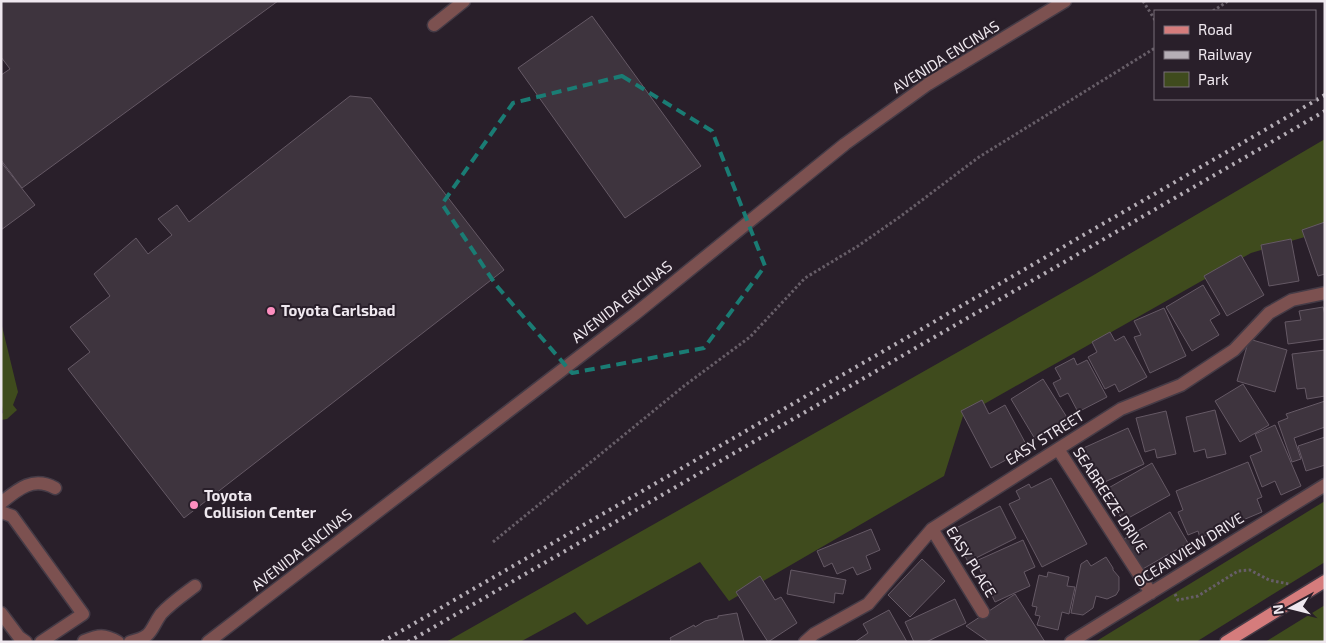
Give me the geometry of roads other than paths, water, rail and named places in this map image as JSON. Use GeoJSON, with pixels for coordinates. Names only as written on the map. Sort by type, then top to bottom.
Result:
{"type":"FeatureCollection","features":[{"type":"Feature","properties":{"kind":"main road"},"geometry":{"type":"LineString","coordinates":[[1226,642],[1325,581]]}},
{"type":"Feature","properties":{"kind":"street"},"geometry":{"type":"LineString","coordinates":[[434,25],[464,1]]}},
{"type":"Feature","properties":{"kind":"street","name":"AVENIDA ENCINAS"},"geometry":{"type":"LineString","coordinates":[[208,642],[635,314],[845,144],[928,84],[1065,1]]}},
{"type":"Feature","properties":{"kind":"street","name":"EASY STREET"},"geometry":{"type":"LineString","coordinates":[[805,642],[814,634],[868,604],[932,530],[1121,409],[1181,385],[1234,350],[1269,313],[1292,300],[1323,294]]}},
{"type":"Feature","properties":{"kind":"street","name":"SEABREEZE DRIVE"},"geometry":{"type":"LineString","coordinates":[[1058,449],[1151,593]]}},
{"type":"Feature","properties":{"kind":"street"},"geometry":{"type":"LineString","coordinates":[[1,502],[19,488],[32,484],[46,483],[55,488]]}},
{"type":"Feature","properties":{"kind":"street","name":"OCEANVIEW DRIVE"},"geometry":{"type":"LineString","coordinates":[[1071,642],[1325,485]]}},
{"type":"Feature","properties":{"kind":"street"},"geometry":{"type":"LineString","coordinates":[[1,512],[12,516],[83,614],[41,642]]}},
{"type":"Feature","properties":{"kind":"street","name":"EASY PLACE"},"geometry":{"type":"LineString","coordinates":[[932,530],[983,612]]}},
{"type":"Feature","properties":{"kind":"street"},"geometry":{"type":"LineString","coordinates":[[130,642],[140,640],[151,632],[158,612],[195,586]]}},
{"type":"Feature","properties":{"kind":"street"},"geometry":{"type":"LineString","coordinates":[[1,612],[19,637],[26,642]]}},
{"type":"Feature","properties":{"kind":"street"},"geometry":{"type":"LineString","coordinates":[[84,641],[95,636],[106,636],[118,642]]}},
{"type":"Feature","properties":{"kind":"railway"},"geometry":{"type":"LineString","coordinates":[[382,642],[1325,95]]}},
{"type":"Feature","properties":{"kind":"railway"},"geometry":{"type":"LineString","coordinates":[[408,642],[1325,111]]}},
{"type":"Feature","properties":{"kind":"place","name":"Toyota Carlsbad"},"geometry":{"type":"Point","coordinates":[271,311]}},
{"type":"Feature","properties":{"kind":"place","name":"Toyota Collision Center"},"geometry":{"type":"Point","coordinates":[194,505]}}]}
